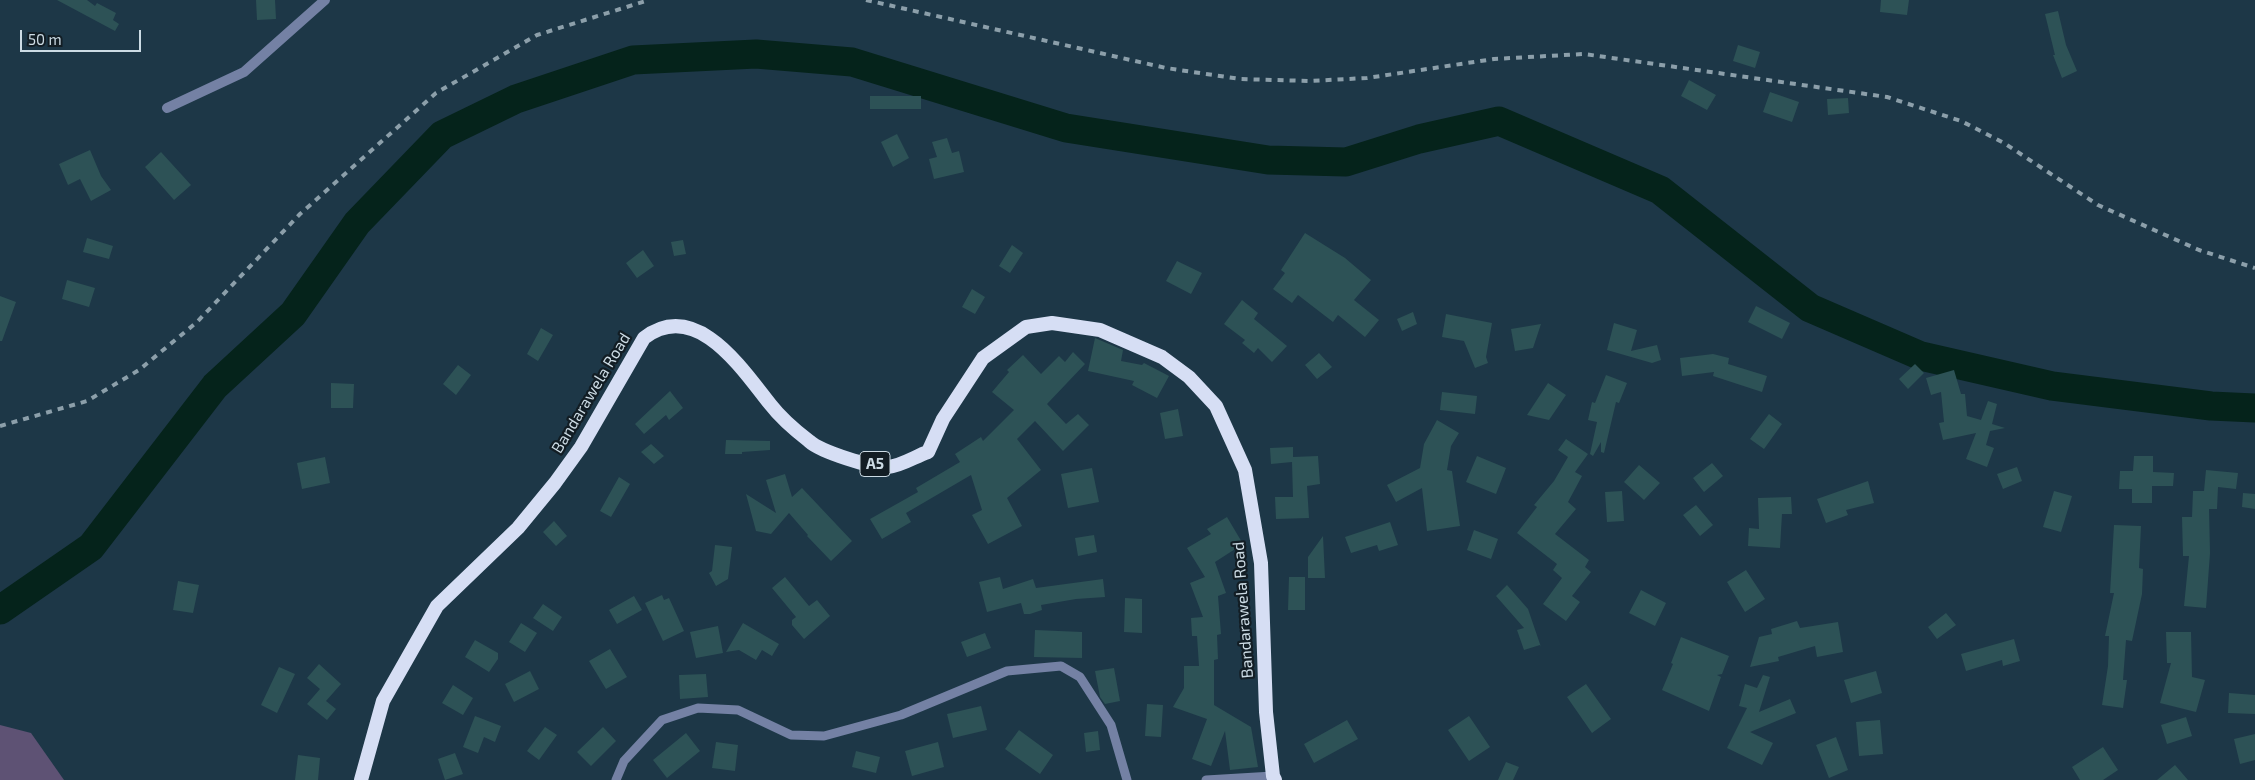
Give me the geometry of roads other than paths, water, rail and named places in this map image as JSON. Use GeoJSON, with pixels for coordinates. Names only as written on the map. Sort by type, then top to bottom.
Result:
{"type":"FeatureCollection","features":[{"type":"Feature","properties":{"kind":"highway","name":"Bandarawela Road"},"geometry":{"type":"LineString","coordinates":[[361,780],[383,701],[437,606],[518,528],[555,483],[581,447],[644,338],[652,332],[677,326],[706,334],[727,351],[772,406],[810,443],[846,458],[888,466],[928,452],[943,419],[983,358],[1026,326],[1052,323],[1100,330],[1162,357],[1189,377],[1216,406],[1245,470],[1261,563],[1266,712],[1274,778]]}},
{"type":"Feature","properties":{"kind":"street"},"geometry":{"type":"LineString","coordinates":[[167,108],[244,72],[325,0]]}},
{"type":"Feature","properties":{"kind":"lane"},"geometry":{"type":"LineString","coordinates":[[616,780],[624,762],[662,720],[698,708],[738,710],[791,734],[824,736],[901,715],[1007,672],[1061,666],[1080,677],[1111,725],[1127,780]]}},
{"type":"Feature","properties":{"kind":"lane"},"geometry":{"type":"LineString","coordinates":[[1206,780],[1274,778]]}},
{"type":"Feature","properties":{"kind":"waterway"},"geometry":{"type":"LineString","coordinates":[[0,610],[91,547],[215,386],[293,314],[357,223],[442,135],[516,99],[633,60],[756,54],[852,62],[1066,128],[1268,160],[1346,162],[1419,139],[1499,121],[1660,190],[1810,308],[1921,356],[2052,386],[2211,406],[2255,408]]}},
{"type":"Feature","properties":{"kind":"railway"},"geometry":{"type":"LineString","coordinates":[[0,426],[87,401],[139,370],[197,322],[300,214],[436,93],[537,35],[649,0]]}},
{"type":"Feature","properties":{"kind":"railway"},"geometry":{"type":"LineString","coordinates":[[866,0],[1166,68],[1240,79],[1310,81],[1367,78],[1494,59],[1584,54],[1887,97],[1961,121],[2004,143],[2098,205],[2199,250],[2255,268]]}}]}
